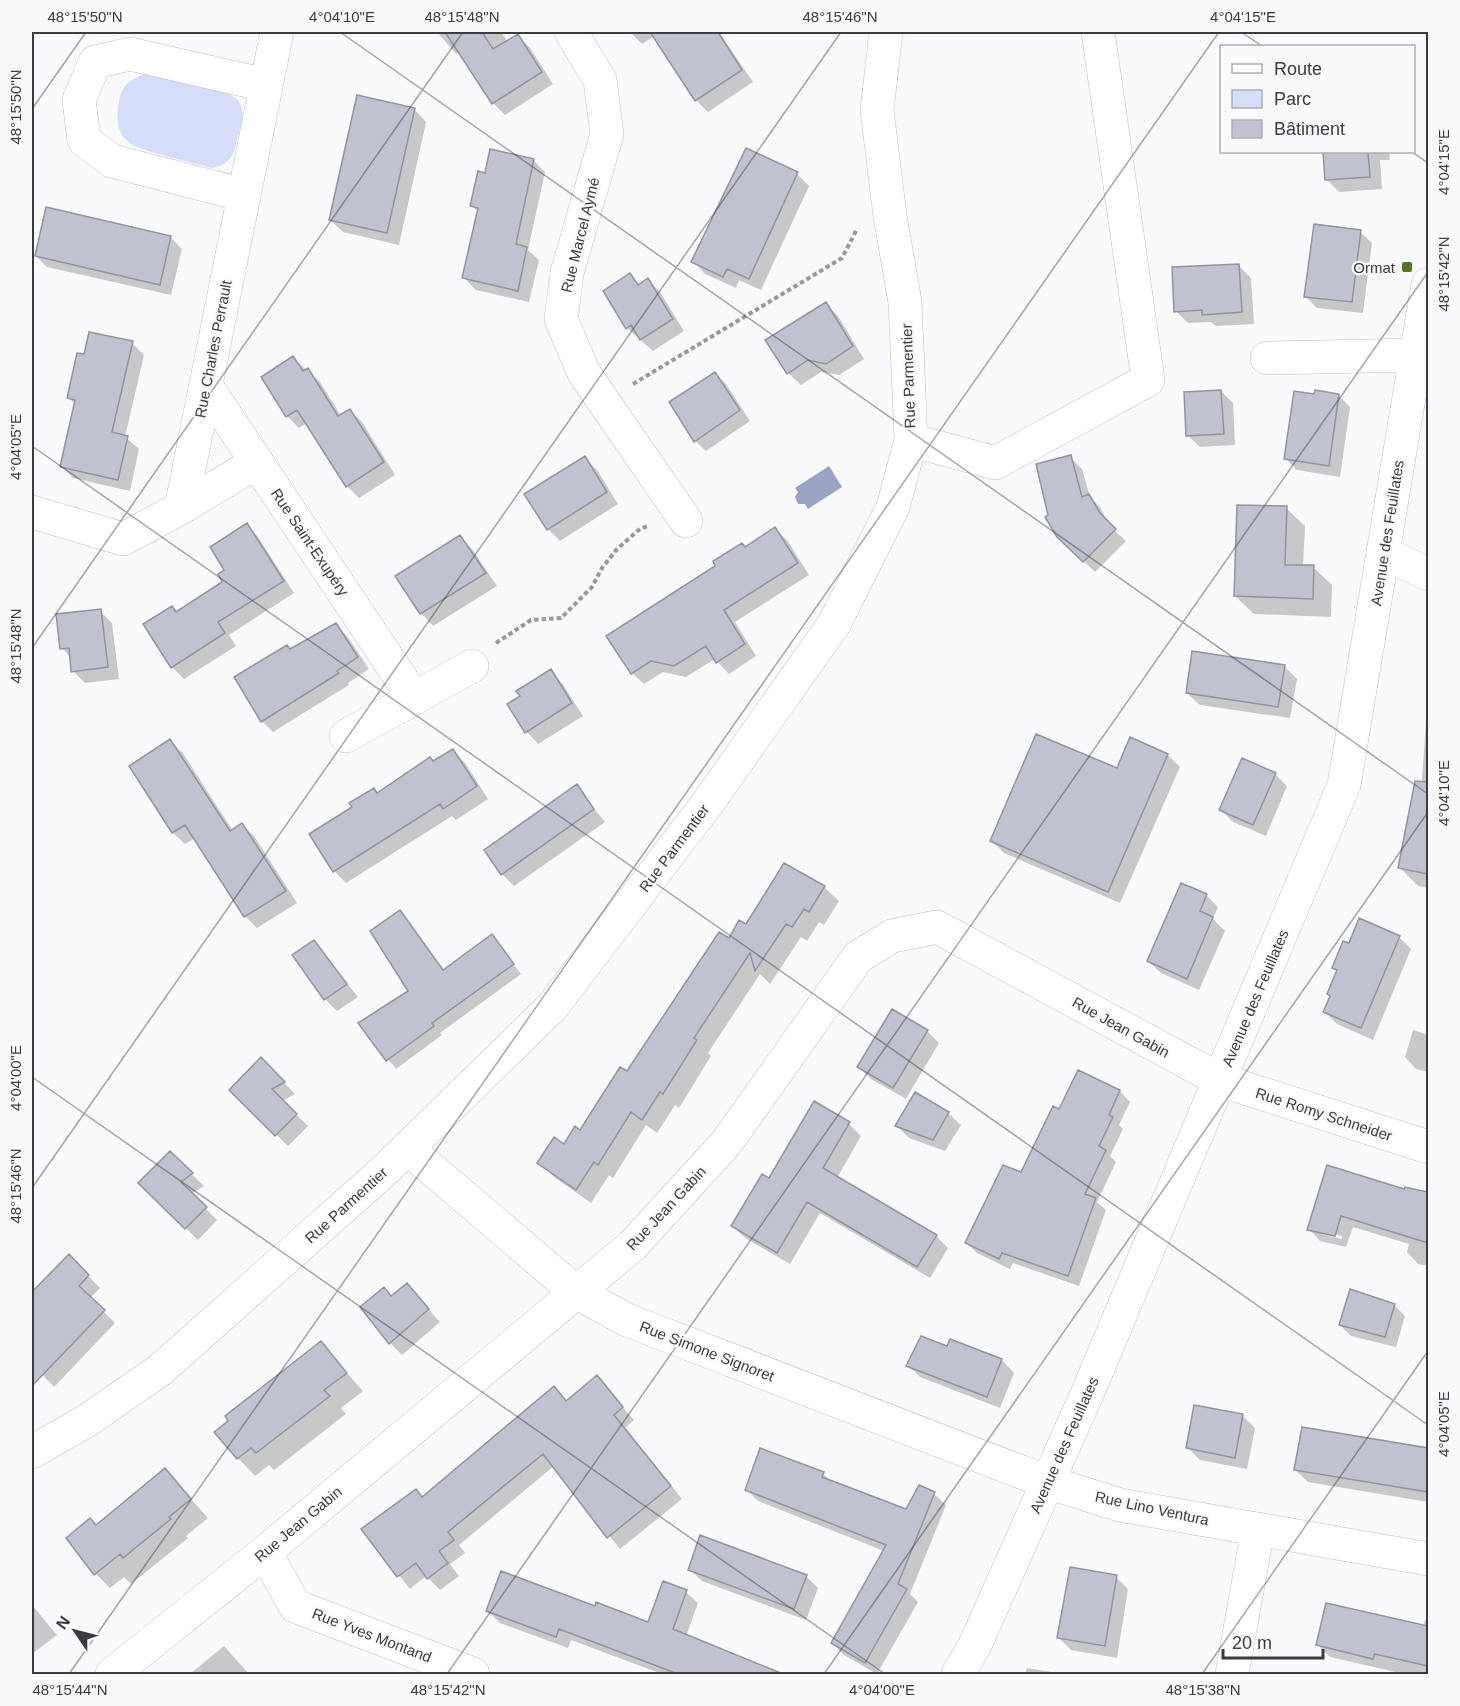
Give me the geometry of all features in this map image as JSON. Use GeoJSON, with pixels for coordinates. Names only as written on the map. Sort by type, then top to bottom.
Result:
{"type":"FeatureCollection","features":[{"type":"Feature","properties":{"kind":"street","name":"Rue Charles Perrault"},"geometry":{"type":"LineString","coordinates":[[181,508],[277,32]]}},
{"type":"Feature","properties":{"kind":"street","name":"Rue Marcel Aymé"},"geometry":{"type":"LineString","coordinates":[[570,32],[600,80],[607,134],[567,273],[561,319],[584,373],[686,521]]}},
{"type":"Feature","properties":{"kind":"street","name":"Rue Parmentier"},"geometry":{"type":"LineString","coordinates":[[32,1452],[88,1420],[160,1370],[407,1148],[552,1007],[708,804],[834,624],[893,507],[911,440],[905,302],[890,216],[878,110],[886,32]]}},
{"type":"Feature","properties":{"kind":"street"},"geometry":{"type":"LineString","coordinates":[[911,440],[995,463],[1148,380],[1098,32]]}},
{"type":"Feature","properties":{"kind":"street"},"geometry":{"type":"LineString","coordinates":[[244,195],[112,161],[84,140],[79,100],[95,62],[130,54],[266,86]]}},
{"type":"Feature","properties":{"kind":"street","name":"Avenue des Feuillates"},"geometry":{"type":"LineString","coordinates":[[958,1674],[974,1647],[1047,1482],[1344,785],[1428,284]]}},
{"type":"Feature","properties":{"kind":"street"},"geometry":{"type":"LineString","coordinates":[[1267,358],[1417,355]]}},
{"type":"Feature","properties":{"kind":"street","name":"Rue Saint-Exupéry"},"geometry":{"type":"LineString","coordinates":[[206,386],[414,698]]}},
{"type":"Feature","properties":{"kind":"street"},"geometry":{"type":"LineString","coordinates":[[32,512],[123,539],[181,508],[257,462]]}},
{"type":"Feature","properties":{"kind":"street"},"geometry":{"type":"LineString","coordinates":[[1384,553],[1428,574]]}},
{"type":"Feature","properties":{"kind":"street"},"geometry":{"type":"LineString","coordinates":[[346,736],[471,666]]}},
{"type":"Feature","properties":{"kind":"street","name":"Rue Jean Gabin"},"geometry":{"type":"LineString","coordinates":[[112,1674],[265,1552],[633,1245],[727,1142],[858,957],[892,936],[937,927],[1220,1080]]}},
{"type":"Feature","properties":{"kind":"street","name":"Rue Romy Schneider"},"geometry":{"type":"LineString","coordinates":[[1220,1080],[1428,1147]]}},
{"type":"Feature","properties":{"kind":"street","name":"Rue Simone Signoret"},"geometry":{"type":"LineString","coordinates":[[407,1148],[576,1292],[627,1320],[1047,1482]]}},
{"type":"Feature","properties":{"kind":"street","name":"Rue Lino Ventura"},"geometry":{"type":"LineString","coordinates":[[1047,1482],[1120,1505],[1428,1559]]}},
{"type":"Feature","properties":{"kind":"street"},"geometry":{"type":"LineString","coordinates":[[1232,1674],[1258,1529]]}},
{"type":"Feature","properties":{"kind":"street","name":"Rue Yves Montand"},"geometry":{"type":"LineString","coordinates":[[265,1552],[295,1606],[473,1674]]}},
{"type":"Feature","properties":{"kind":"path"},"geometry":{"type":"LineString","coordinates":[[604,402],[842,258],[852,242],[858,225],[866,219],[890,216]]}},
{"type":"Feature","properties":{"kind":"path"},"geometry":{"type":"LineString","coordinates":[[471,666],[463,645],[479,640],[493,644],[503,641],[531,620],[561,618],[592,587],[602,568],[617,549],[641,528],[686,521]]}},
{"type":"Feature","properties":{"kind":"green space"},"geometry":{"type":"Polygon","coordinates":[[[145,74],[215,87],[237,99],[242,108],[242,120],[234,151],[227,162],[212,168],[147,150],[126,140],[118,125],[120,96],[127,84],[145,74]]]}},
{"type":"Feature","properties":{"kind":"shaded area"},"geometry":{"type":"Polygon","coordinates":[[[829,466],[842,487],[808,509],[805,504],[798,504],[795,497],[798,492],[795,488],[829,466]]]}},
{"type":"Feature","properties":{"kind":"building"},"geometry":{"type":"Polygon","coordinates":[[[445,32],[482,32],[493,49],[518,34],[542,72],[492,104],[445,32]]]}},
{"type":"Feature","properties":{"kind":"building"},"geometry":{"type":"Polygon","coordinates":[[[650,32],[718,32],[742,70],[695,101],[650,32]]]}},
{"type":"Feature","properties":{"kind":"building"},"geometry":{"type":"Polygon","coordinates":[[[357,95],[415,108],[387,233],[329,220],[357,95]]]}},
{"type":"Feature","properties":{"kind":"building"},"geometry":{"type":"Polygon","coordinates":[[[746,148],[798,172],[749,279],[727,269],[723,277],[691,262],[746,148]]]}},
{"type":"Feature","properties":{"kind":"building"},"geometry":{"type":"Polygon","coordinates":[[[490,149],[534,159],[516,244],[527,247],[518,291],[462,278],[478,208],[470,206],[478,171],[485,173],[490,149]]]}},
{"type":"Feature","properties":{"kind":"building"},"geometry":{"type":"Polygon","coordinates":[[[1323,153],[1368,153],[1370,177],[1325,180],[1323,153]]]}},
{"type":"Feature","properties":{"kind":"building"},"geometry":{"type":"Polygon","coordinates":[[[46,207],[171,236],[160,285],[35,256],[46,207]]]}},
{"type":"Feature","properties":{"kind":"building"},"geometry":{"type":"Polygon","coordinates":[[[1314,224],[1361,230],[1352,302],[1304,297],[1314,224]]]}},
{"type":"Feature","properties":{"kind":"building"},"geometry":{"type":"Polygon","coordinates":[[[1239,264],[1242,312],[1202,315],[1202,310],[1174,312],[1172,267],[1239,264]]]}},
{"type":"Feature","properties":{"kind":"building"},"geometry":{"type":"Polygon","coordinates":[[[630,273],[638,285],[648,278],[673,319],[640,340],[631,325],[626,329],[603,291],[630,273]]]}},
{"type":"Feature","properties":{"kind":"building"},"geometry":{"type":"Polygon","coordinates":[[[826,302],[853,346],[826,364],[808,360],[787,374],[765,340],[826,302]]]}},
{"type":"Feature","properties":{"kind":"building"},"geometry":{"type":"Polygon","coordinates":[[[89,332],[133,341],[112,432],[128,436],[118,480],[60,467],[75,400],[67,398],[77,353],[84,354],[89,332]]]}},
{"type":"Feature","properties":{"kind":"building"},"geometry":{"type":"Polygon","coordinates":[[[293,356],[303,371],[308,368],[338,416],[350,409],[384,462],[346,487],[297,410],[286,417],[261,377],[293,356]]]}},
{"type":"Feature","properties":{"kind":"building"},"geometry":{"type":"Polygon","coordinates":[[[715,372],[740,410],[694,442],[669,402],[715,372]]]}},
{"type":"Feature","properties":{"kind":"building"},"geometry":{"type":"Polygon","coordinates":[[[1221,390],[1224,434],[1186,436],[1184,392],[1221,390]]]}},
{"type":"Feature","properties":{"kind":"building"},"geometry":{"type":"Polygon","coordinates":[[[1315,390],[1339,394],[1329,466],[1284,459],[1294,391],[1314,394],[1315,390]]]}},
{"type":"Feature","properties":{"kind":"building"},"geometry":{"type":"Polygon","coordinates":[[[1071,455],[1082,497],[1089,494],[1100,513],[1116,529],[1083,562],[1057,537],[1045,517],[1048,515],[1036,464],[1071,455]]]}},
{"type":"Feature","properties":{"kind":"building"},"geometry":{"type":"Polygon","coordinates":[[[585,456],[607,492],[547,530],[524,494],[585,456]]]}},
{"type":"Feature","properties":{"kind":"building"},"geometry":{"type":"Polygon","coordinates":[[[1237,505],[1287,506],[1285,565],[1314,565],[1313,599],[1234,596],[1237,505]]]}},
{"type":"Feature","properties":{"kind":"building"},"geometry":{"type":"Polygon","coordinates":[[[247,523],[284,581],[218,622],[225,633],[171,668],[143,624],[172,606],[176,612],[222,582],[218,574],[224,570],[210,547],[247,523]]]}},
{"type":"Feature","properties":{"kind":"building"},"geometry":{"type":"Polygon","coordinates":[[[775,527],[798,563],[724,610],[745,644],[716,663],[706,646],[674,666],[651,661],[631,674],[606,636],[715,566],[713,561],[742,543],[745,547],[775,527]]]}},
{"type":"Feature","properties":{"kind":"building"},"geometry":{"type":"Polygon","coordinates":[[[460,535],[486,573],[420,614],[395,576],[460,535]]]}},
{"type":"Feature","properties":{"kind":"building"},"geometry":{"type":"Polygon","coordinates":[[[101,609],[108,667],[71,672],[69,648],[60,649],[56,614],[101,609]]]}},
{"type":"Feature","properties":{"kind":"building"},"geometry":{"type":"Polygon","coordinates":[[[336,623],[358,657],[337,671],[339,673],[261,722],[234,677],[287,645],[290,649],[336,623]]]}},
{"type":"Feature","properties":{"kind":"building"},"geometry":{"type":"Polygon","coordinates":[[[1192,651],[1285,665],[1278,707],[1186,693],[1192,651]]]}},
{"type":"Feature","properties":{"kind":"building"},"geometry":{"type":"Polygon","coordinates":[[[551,669],[572,703],[525,733],[507,704],[520,696],[516,691],[551,669]]]}},
{"type":"Feature","properties":{"kind":"building"},"geometry":{"type":"Polygon","coordinates":[[[1036,734],[1117,768],[1130,737],[1168,754],[1108,892],[990,841],[1036,734]]]}},
{"type":"Feature","properties":{"kind":"building"},"geometry":{"type":"Polygon","coordinates":[[[170,739],[230,831],[242,823],[286,891],[244,917],[185,825],[172,833],[129,766],[170,739]]]}},
{"type":"Feature","properties":{"kind":"building"},"geometry":{"type":"Polygon","coordinates":[[[453,749],[477,786],[443,809],[440,804],[333,872],[309,834],[352,807],[349,803],[374,788],[377,793],[430,757],[433,761],[453,749]]]}},
{"type":"Feature","properties":{"kind":"building"},"geometry":{"type":"Polygon","coordinates":[[[1242,758],[1276,773],[1253,825],[1219,810],[1242,758]]]}},
{"type":"Feature","properties":{"kind":"building"},"geometry":{"type":"Polygon","coordinates":[[[1415,781],[1428,782],[1428,874],[1398,868],[1415,781]]]}},
{"type":"Feature","properties":{"kind":"building"},"geometry":{"type":"Polygon","coordinates":[[[577,784],[594,809],[501,875],[484,850],[577,784]]]}},
{"type":"Feature","properties":{"kind":"building"},"geometry":{"type":"Polygon","coordinates":[[[784,863],[825,886],[809,912],[804,909],[792,927],[786,924],[755,971],[750,953],[694,1038],[697,1040],[663,1094],[660,1092],[642,1120],[631,1112],[598,1165],[594,1162],[576,1190],[537,1163],[554,1137],[564,1144],[575,1126],[580,1130],[620,1067],[627,1071],[719,932],[729,938],[739,920],[746,924],[784,863]]]}},
{"type":"Feature","properties":{"kind":"building"},"geometry":{"type":"Polygon","coordinates":[[[1181,883],[1207,894],[1200,911],[1213,917],[1187,979],[1147,961],[1181,883]]]}},
{"type":"Feature","properties":{"kind":"building"},"geometry":{"type":"Polygon","coordinates":[[[400,910],[443,970],[492,934],[514,964],[432,1023],[434,1026],[386,1061],[358,1023],[408,991],[370,931],[400,910]]]}},
{"type":"Feature","properties":{"kind":"building"},"geometry":{"type":"Polygon","coordinates":[[[1359,918],[1400,936],[1361,1028],[1323,1012],[1330,996],[1327,994],[1337,970],[1332,968],[1343,941],[1349,943],[1359,918]]]}},
{"type":"Feature","properties":{"kind":"building"},"geometry":{"type":"Polygon","coordinates":[[[314,940],[347,984],[324,1000],[292,955],[314,940]]]}},
{"type":"Feature","properties":{"kind":"building"},"geometry":{"type":"Polygon","coordinates":[[[892,1009],[928,1030],[893,1088],[857,1067],[892,1009]]]}},
{"type":"Feature","properties":{"kind":"building"},"geometry":{"type":"Polygon","coordinates":[[[261,1057],[285,1082],[272,1089],[297,1114],[275,1136],[229,1090],[261,1057]]]}},
{"type":"Feature","properties":{"kind":"building"},"geometry":{"type":"Polygon","coordinates":[[[1078,1070],[1120,1090],[1109,1115],[1113,1117],[1099,1146],[1106,1150],[1085,1194],[1096,1198],[1068,1276],[1002,1253],[999,1259],[965,1243],[1003,1165],[1021,1172],[1053,1106],[1059,1109],[1078,1070]]]}},
{"type":"Feature","properties":{"kind":"building"},"geometry":{"type":"Polygon","coordinates":[[[915,1092],[949,1112],[933,1140],[895,1126],[915,1092]]]}},
{"type":"Feature","properties":{"kind":"building"},"geometry":{"type":"Polygon","coordinates":[[[814,1101],[850,1122],[823,1168],[937,1235],[917,1267],[807,1202],[777,1253],[731,1226],[762,1174],[769,1178],[814,1101]]]}},
{"type":"Feature","properties":{"kind":"building"},"geometry":{"type":"Polygon","coordinates":[[[170,1151],[193,1173],[181,1182],[207,1207],[185,1229],[138,1183],[170,1151]]]}},
{"type":"Feature","properties":{"kind":"building"},"geometry":{"type":"Polygon","coordinates":[[[1327,1165],[1404,1189],[1405,1187],[1428,1192],[1428,1243],[1341,1216],[1335,1236],[1307,1230],[1327,1165]]]}},
{"type":"Feature","properties":{"kind":"building"},"geometry":{"type":"Polygon","coordinates":[[[69,1254],[89,1275],[79,1286],[105,1310],[32,1386],[32,1292],[69,1254]]]}},
{"type":"Feature","properties":{"kind":"building"},"geometry":{"type":"Polygon","coordinates":[[[407,1283],[429,1309],[389,1344],[360,1307],[384,1287],[391,1296],[407,1283]]]}},
{"type":"Feature","properties":{"kind":"building"},"geometry":{"type":"Polygon","coordinates":[[[1350,1289],[1395,1304],[1385,1337],[1339,1325],[1350,1289]]]}},
{"type":"Feature","properties":{"kind":"building"},"geometry":{"type":"Polygon","coordinates":[[[921,1336],[947,1346],[950,1339],[1002,1359],[987,1397],[906,1366],[921,1336]]]}},
{"type":"Feature","properties":{"kind":"building"},"geometry":{"type":"Polygon","coordinates":[[[321,1341],[347,1373],[324,1390],[330,1396],[256,1453],[251,1448],[237,1459],[214,1432],[228,1421],[225,1416],[321,1341]]]}},
{"type":"Feature","properties":{"kind":"building"},"geometry":{"type":"Polygon","coordinates":[[[597,1375],[623,1407],[614,1415],[671,1486],[607,1538],[543,1454],[448,1532],[454,1540],[439,1551],[448,1563],[427,1579],[416,1563],[397,1577],[361,1529],[416,1489],[422,1497],[554,1386],[566,1401],[597,1375]]]}},
{"type":"Feature","properties":{"kind":"building"},"geometry":{"type":"Polygon","coordinates":[[[1194,1405],[1243,1414],[1235,1458],[1186,1448],[1194,1405]]]}},
{"type":"Feature","properties":{"kind":"building"},"geometry":{"type":"Polygon","coordinates":[[[1302,1427],[1428,1448],[1428,1492],[1294,1470],[1302,1427]]]}},
{"type":"Feature","properties":{"kind":"building"},"geometry":{"type":"Polygon","coordinates":[[[760,1448],[824,1472],[822,1477],[906,1509],[919,1485],[935,1492],[898,1584],[907,1589],[865,1663],[831,1643],[886,1545],[745,1490],[760,1448]]]}},
{"type":"Feature","properties":{"kind":"building"},"geometry":{"type":"Polygon","coordinates":[[[165,1468],[191,1499],[169,1517],[171,1519],[123,1558],[120,1554],[94,1575],[66,1538],[90,1518],[96,1525],[165,1468]]]}},
{"type":"Feature","properties":{"kind":"building"},"geometry":{"type":"Polygon","coordinates":[[[700,1535],[807,1575],[794,1609],[688,1570],[700,1535]]]}},
{"type":"Feature","properties":{"kind":"building"},"geometry":{"type":"Polygon","coordinates":[[[1070,1567],[1117,1575],[1105,1646],[1057,1638],[1070,1567]]]}},
{"type":"Feature","properties":{"kind":"building"},"geometry":{"type":"Polygon","coordinates":[[[501,1571],[595,1606],[596,1602],[648,1622],[663,1581],[687,1590],[673,1629],[783,1674],[678,1674],[559,1629],[556,1637],[486,1611],[501,1571]]]}},
{"type":"Feature","properties":{"kind":"building"},"geometry":{"type":"Polygon","coordinates":[[[1326,1603],[1428,1626],[1428,1666],[1375,1654],[1373,1659],[1316,1645],[1326,1603]]]}},
{"type":"Feature","properties":{"kind":"place","name":"Ormat"},"geometry":{"type":"Point","coordinates":[1407,267]}}]}
